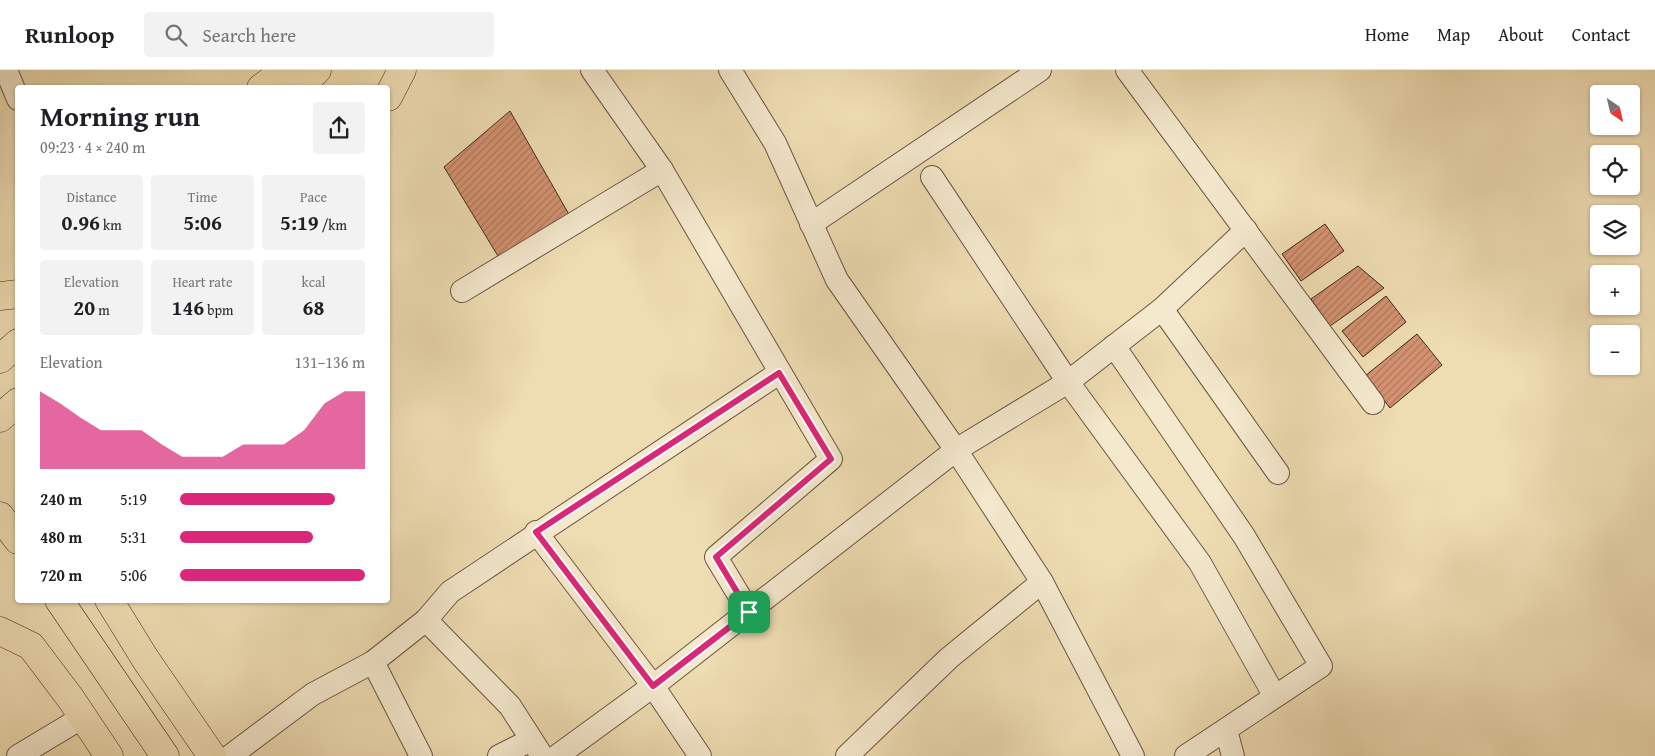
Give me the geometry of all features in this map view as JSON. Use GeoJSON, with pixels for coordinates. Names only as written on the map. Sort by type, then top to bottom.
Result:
{"type":"FeatureCollection","features":[{"type":"Feature","properties":{"kind":"highway"},"geometry":{"type":"LineString","coordinates":[[265,85],[286,70]]}},
{"type":"Feature","properties":{"kind":"highway"},"geometry":{"type":"LineString","coordinates":[[301,85],[317,70]]}},
{"type":"Feature","properties":{"kind":"highway"},"geometry":{"type":"LineString","coordinates":[[373,85],[389,70]]}},
{"type":"Feature","properties":{"kind":"highway"},"geometry":{"type":"LineString","coordinates":[[390,93],[402,70]]}},
{"type":"Feature","properties":{"kind":"highway"},"geometry":{"type":"LineString","coordinates":[[0,296],[15,294]]}},
{"type":"Feature","properties":{"kind":"highway"},"geometry":{"type":"LineString","coordinates":[[0,359],[15,346]]}},
{"type":"Feature","properties":{"kind":"highway"},"geometry":{"type":"LineString","coordinates":[[0,418],[15,405]]}},
{"type":"Feature","properties":{"kind":"highway"},"geometry":{"type":"LineString","coordinates":[[61,603],[165,756]]}},
{"type":"Feature","properties":{"kind":"highway"},"geometry":{"type":"LineString","coordinates":[[111,603],[146,660],[212,756]]}},
{"type":"Feature","properties":{"kind":"highway"},"geometry":{"type":"LineString","coordinates":[[0,631],[31,646],[109,756]]}},
{"type":"Feature","properties":{"kind":"street"},"geometry":{"type":"LineString","coordinates":[[6,70],[15,92]]}},
{"type":"Feature","properties":{"kind":"street"},"geometry":{"type":"LineString","coordinates":[[592,70],[662,170],[831,459],[716,557],[749,612]]}},
{"type":"Feature","properties":{"kind":"street"},"geometry":{"type":"LineString","coordinates":[[730,70],[775,143],[837,280],[956,450],[1042,582],[1133,756]]}},
{"type":"Feature","properties":{"kind":"street"},"geometry":{"type":"LineString","coordinates":[[812,224],[1040,70]]}},
{"type":"Feature","properties":{"kind":"street"},"geometry":{"type":"LineString","coordinates":[[1127,70],[1373,403]]}},
{"type":"Feature","properties":{"kind":"street"},"geometry":{"type":"LineString","coordinates":[[462,291],[662,170]]}},
{"type":"Feature","properties":{"kind":"street"},"geometry":{"type":"LineString","coordinates":[[932,177],[1068,382],[1200,563],[1274,695]]}},
{"type":"Feature","properties":{"kind":"street"},"geometry":{"type":"LineString","coordinates":[[557,756],[653,686],[956,450],[1068,382],[1162,309],[1246,230]]}},
{"type":"Feature","properties":{"kind":"street"},"geometry":{"type":"LineString","coordinates":[[1162,309],[1278,473]]}},
{"type":"Feature","properties":{"kind":"street"},"geometry":{"type":"LineString","coordinates":[[1114,346],[1244,536],[1321,666],[1274,695],[1186,756]]}},
{"type":"Feature","properties":{"kind":"street"},"geometry":{"type":"LineString","coordinates":[[230,756],[313,694],[373,662],[426,620],[450,592],[536,532],[779,373]]}},
{"type":"Feature","properties":{"kind":"street"},"geometry":{"type":"LineString","coordinates":[[536,532],[653,686],[700,756]]}},
{"type":"Feature","properties":{"kind":"street"},"geometry":{"type":"LineString","coordinates":[[847,756],[949,658],[1042,582]]}},
{"type":"Feature","properties":{"kind":"street"},"geometry":{"type":"LineString","coordinates":[[426,620],[510,706],[536,748],[499,756]]}},
{"type":"Feature","properties":{"kind":"street"},"geometry":{"type":"LineString","coordinates":[[373,662],[421,756]]}},
{"type":"Feature","properties":{"kind":"street"},"geometry":{"type":"LineString","coordinates":[[18,756],[83,717]]}},
{"type":"Feature","properties":{"kind":"street"},"geometry":{"type":"LineString","coordinates":[[1226,730],[1233,756]]}},
{"type":"Feature","properties":{"kind":"building"},"geometry":{"type":"Polygon","coordinates":[[[510,111],[575,225],[504,266],[444,167],[510,111]]]}},
{"type":"Feature","properties":{"kind":"building"},"geometry":{"type":"Polygon","coordinates":[[[1325,224],[1344,251],[1301,281],[1282,254],[1325,224]]]}},
{"type":"Feature","properties":{"kind":"building"},"geometry":{"type":"Polygon","coordinates":[[[1358,266],[1384,288],[1330,326],[1311,299],[1358,266]]]}},
{"type":"Feature","properties":{"kind":"building"},"geometry":{"type":"Polygon","coordinates":[[[1386,296],[1406,322],[1363,357],[1342,331],[1386,296]]]}},
{"type":"Feature","properties":{"kind":"building"},"geometry":{"type":"Polygon","coordinates":[[[1417,334],[1442,365],[1390,408],[1365,376],[1417,334]]]}},
{"type":"Feature","properties":{"kind":"route"},"geometry":{"type":"LineString","coordinates":[[779,373],[831,459],[716,557],[749,612],[653,686],[536,532],[779,373]]}}]}
